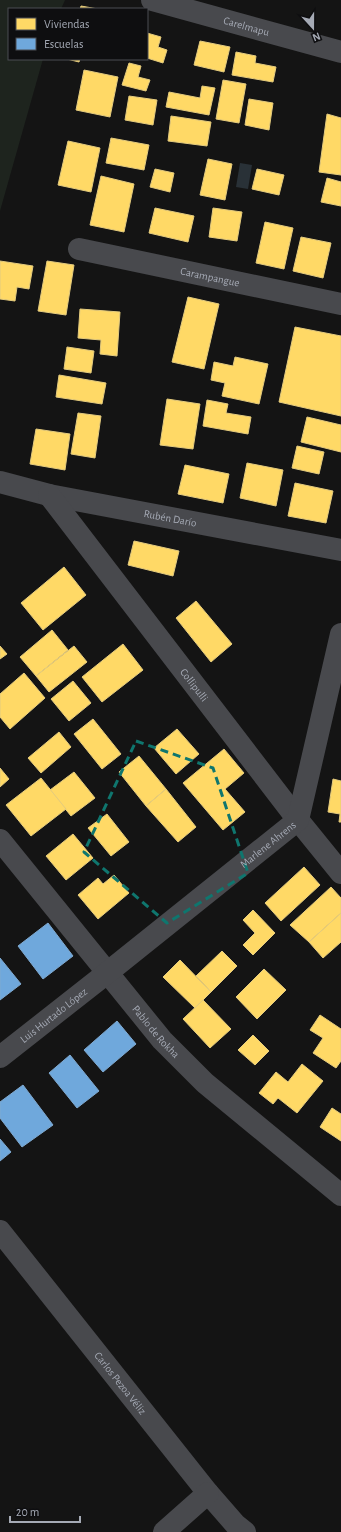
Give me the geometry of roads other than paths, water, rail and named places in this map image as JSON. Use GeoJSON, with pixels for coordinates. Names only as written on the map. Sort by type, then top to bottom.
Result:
{"type":"FeatureCollection","features":[{"type":"Feature","properties":{"kind":"street","name":"Carelmapu"},"geometry":{"type":"LineString","coordinates":[[152,0],[341,52]]}},
{"type":"Feature","properties":{"kind":"street","name":"Carampangue"},"geometry":{"type":"LineString","coordinates":[[79,249],[341,304]]}},
{"type":"Feature","properties":{"kind":"street","name":"Rubén Darío"},"geometry":{"type":"LineString","coordinates":[[0,482],[49,495],[341,550]]}},
{"type":"Feature","properties":{"kind":"street","name":"Collipulli"},"geometry":{"type":"LineString","coordinates":[[49,495],[298,820],[341,873]]}},
{"type":"Feature","properties":{"kind":"street","name":"Marlene Ahrens"},"geometry":{"type":"LineString","coordinates":[[107,973],[298,820],[341,634]]}},
{"type":"Feature","properties":{"kind":"street","name":"Pablo de Rokha"},"geometry":{"type":"LineString","coordinates":[[0,840],[162,1040],[205,1083],[341,1194]]}},
{"type":"Feature","properties":{"kind":"street","name":"Luis Hurtado López"},"geometry":{"type":"LineString","coordinates":[[0,1057],[107,973]]}},
{"type":"Feature","properties":{"kind":"street","name":"Carlos Pezoa Véliz"},"geometry":{"type":"LineString","coordinates":[[0,1231],[208,1493],[235,1524],[245,1532]]}},
{"type":"Feature","properties":{"kind":"street"},"geometry":{"type":"LineString","coordinates":[[164,1532],[208,1493]]}}]}
